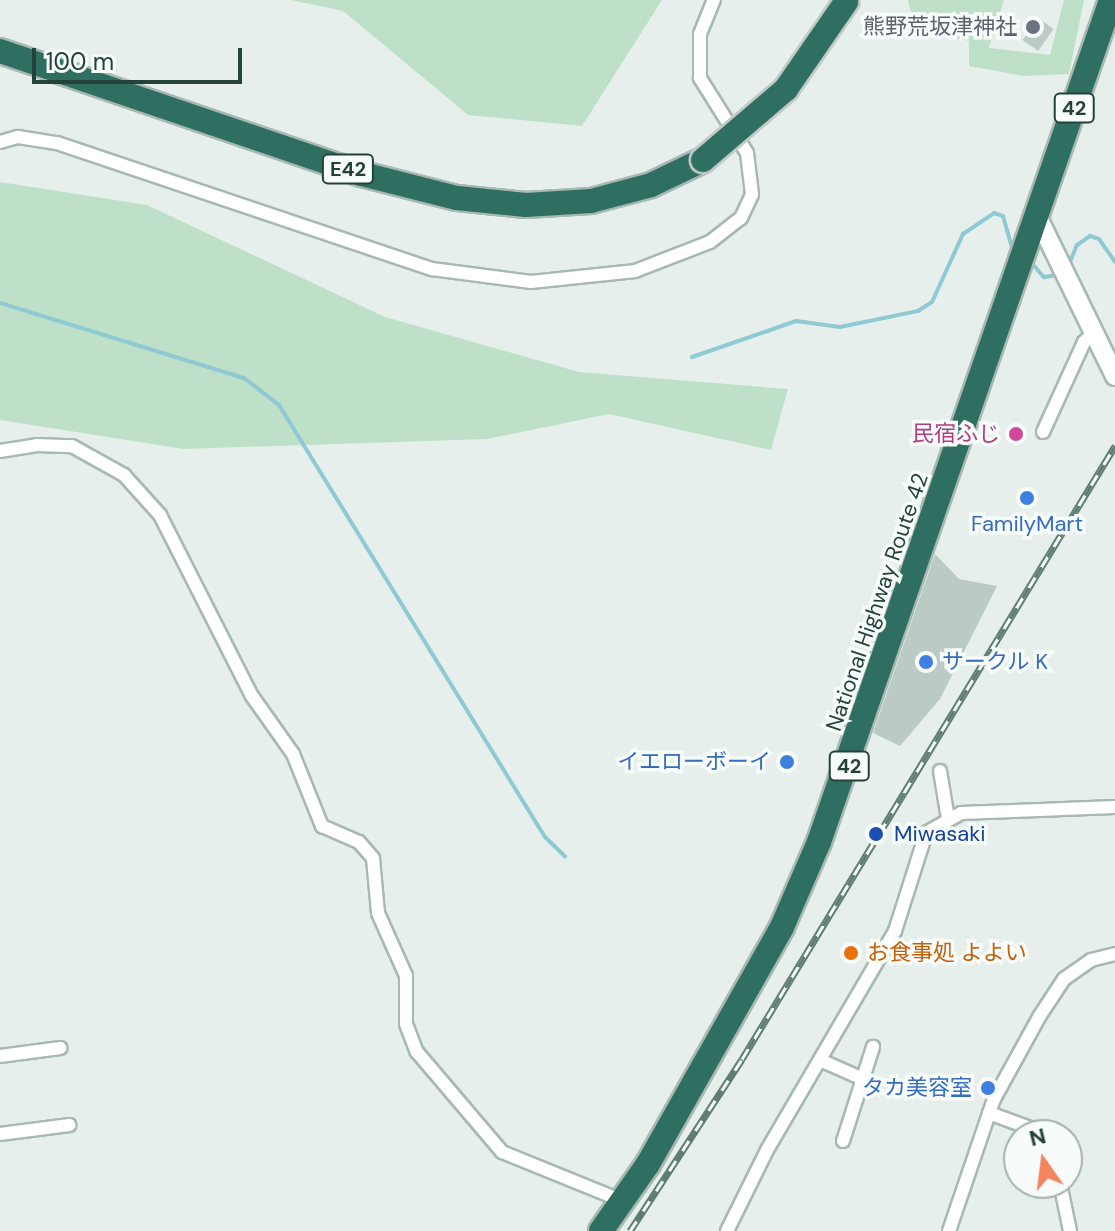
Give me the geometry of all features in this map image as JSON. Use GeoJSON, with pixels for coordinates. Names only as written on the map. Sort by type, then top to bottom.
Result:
{"type":"FeatureCollection","features":[{"type":"Feature","properties":{"kind":"highway","name":"E42"},"geometry":{"type":"LineString","coordinates":[[0,51],[362,174],[457,198],[526,205],[591,201],[651,185],[703,160],[786,89],[847,1]]}},
{"type":"Feature","properties":{"kind":"highway","name":"National Highway Route 42"},"geometry":{"type":"LineString","coordinates":[[601,1231],[625,1202],[782,927],[819,842],[1023,258],[1105,7]]}},
{"type":"Feature","properties":{"kind":"main road"},"geometry":{"type":"LineString","coordinates":[[1037,216],[1067,285],[1115,376]]}},
{"type":"Feature","properties":{"kind":"street"},"geometry":{"type":"LineString","coordinates":[[0,142],[18,137],[57,143],[432,269],[531,282],[635,271],[710,242],[741,218],[752,194],[747,153],[700,78],[700,34],[714,0]]}},
{"type":"Feature","properties":{"kind":"street"},"geometry":{"type":"LineString","coordinates":[[1043,432],[1084,342],[1093,334]]}},
{"type":"Feature","properties":{"kind":"street"},"geometry":{"type":"LineString","coordinates":[[0,451],[72,446],[124,475],[160,515],[252,696],[293,754],[322,826],[359,842],[373,858],[378,913],[406,976],[406,1024],[417,1052],[502,1152],[625,1202]]}},
{"type":"Feature","properties":{"kind":"street"},"geometry":{"type":"LineString","coordinates":[[940,771],[948,819]]}},
{"type":"Feature","properties":{"kind":"street"},"geometry":{"type":"LineString","coordinates":[[727,1231],[820,1060],[895,931],[926,833],[961,813],[1115,807]]}},
{"type":"Feature","properties":{"kind":"street"},"geometry":{"type":"LineString","coordinates":[[949,1231],[989,1113],[1064,979],[1091,960],[1115,954]]}},
{"type":"Feature","properties":{"kind":"street"},"geometry":{"type":"LineString","coordinates":[[843,1141],[873,1047]]}},
{"type":"Feature","properties":{"kind":"street"},"geometry":{"type":"LineString","coordinates":[[0,1056],[60,1048]]}},
{"type":"Feature","properties":{"kind":"street"},"geometry":{"type":"LineString","coordinates":[[820,1060],[863,1079]]}},
{"type":"Feature","properties":{"kind":"street"},"geometry":{"type":"LineString","coordinates":[[989,1113],[1005,1119]]}},
{"type":"Feature","properties":{"kind":"street"},"geometry":{"type":"LineString","coordinates":[[0,1134],[69,1125]]}},
{"type":"Feature","properties":{"kind":"street"},"geometry":{"type":"LineString","coordinates":[[1063,1199],[1070,1231]]}},
{"type":"Feature","properties":{"kind":"green space"},"geometry":{"type":"Polygon","coordinates":[[[291,0],[662,0],[582,126],[468,115],[343,11],[291,0]]]}},
{"type":"Feature","properties":{"kind":"green space"},"geometry":{"type":"Polygon","coordinates":[[[908,0],[1004,0],[989,48],[1050,55],[1064,0],[1084,0],[1069,74],[1023,76],[969,66],[969,41],[915,28],[908,0]]]}},
{"type":"Feature","properties":{"kind":"green space"},"geometry":{"type":"Polygon","coordinates":[[[0,182],[147,205],[385,317],[579,372],[788,389],[771,450],[609,414],[487,439],[184,449],[0,420],[0,182]]]}},
{"type":"Feature","properties":{"kind":"building"},"geometry":{"type":"Polygon","coordinates":[[[1038,18],[1054,29],[1038,51],[1023,40],[1038,18]]]}},
{"type":"Feature","properties":{"kind":"building","name":"サークル K"},"geometry":{"type":"Polygon","coordinates":[[[935,554],[959,579],[997,586],[940,699],[900,746],[873,733],[935,554]]]}},
{"type":"Feature","properties":{"kind":"waterway"},"geometry":{"type":"LineString","coordinates":[[692,357],[796,321],[840,327],[918,311],[932,302],[963,234],[994,213],[1003,216],[1014,254]]}},
{"type":"Feature","properties":{"kind":"waterway"},"geometry":{"type":"LineString","coordinates":[[1068,267],[1077,245],[1090,236],[1099,239],[1115,262]]}},
{"type":"Feature","properties":{"kind":"waterway"},"geometry":{"type":"LineString","coordinates":[[1029,260],[1044,277],[1058,275]]}},
{"type":"Feature","properties":{"kind":"waterway"},"geometry":{"type":"LineString","coordinates":[[0,303],[244,378],[279,405],[545,837],[565,856]]}},
{"type":"Feature","properties":{"kind":"railway"},"geometry":{"type":"LineString","coordinates":[[630,1231],[742,1059],[1115,446]]}},
{"type":"Feature","properties":{"kind":"place","name":"熊野荒坂津神社"},"geometry":{"type":"Point","coordinates":[1033,27]}},
{"type":"Feature","properties":{"kind":"place","name":"民宿ふじ"},"geometry":{"type":"Point","coordinates":[1016,434]}},
{"type":"Feature","properties":{"kind":"place","name":"FamilyMart"},"geometry":{"type":"Point","coordinates":[1027,498]}},
{"type":"Feature","properties":{"kind":"place","name":"サークル K"},"geometry":{"type":"Point","coordinates":[926,662]}},
{"type":"Feature","properties":{"kind":"place","name":"イエローボーイ"},"geometry":{"type":"Point","coordinates":[787,762]}},
{"type":"Feature","properties":{"kind":"place","name":"Miwasaki"},"geometry":{"type":"Point","coordinates":[876,834]}},
{"type":"Feature","properties":{"kind":"place","name":"お食事処 よよい"},"geometry":{"type":"Point","coordinates":[851,953]}},
{"type":"Feature","properties":{"kind":"place","name":"タカ美容室"},"geometry":{"type":"Point","coordinates":[988,1088]}}]}
